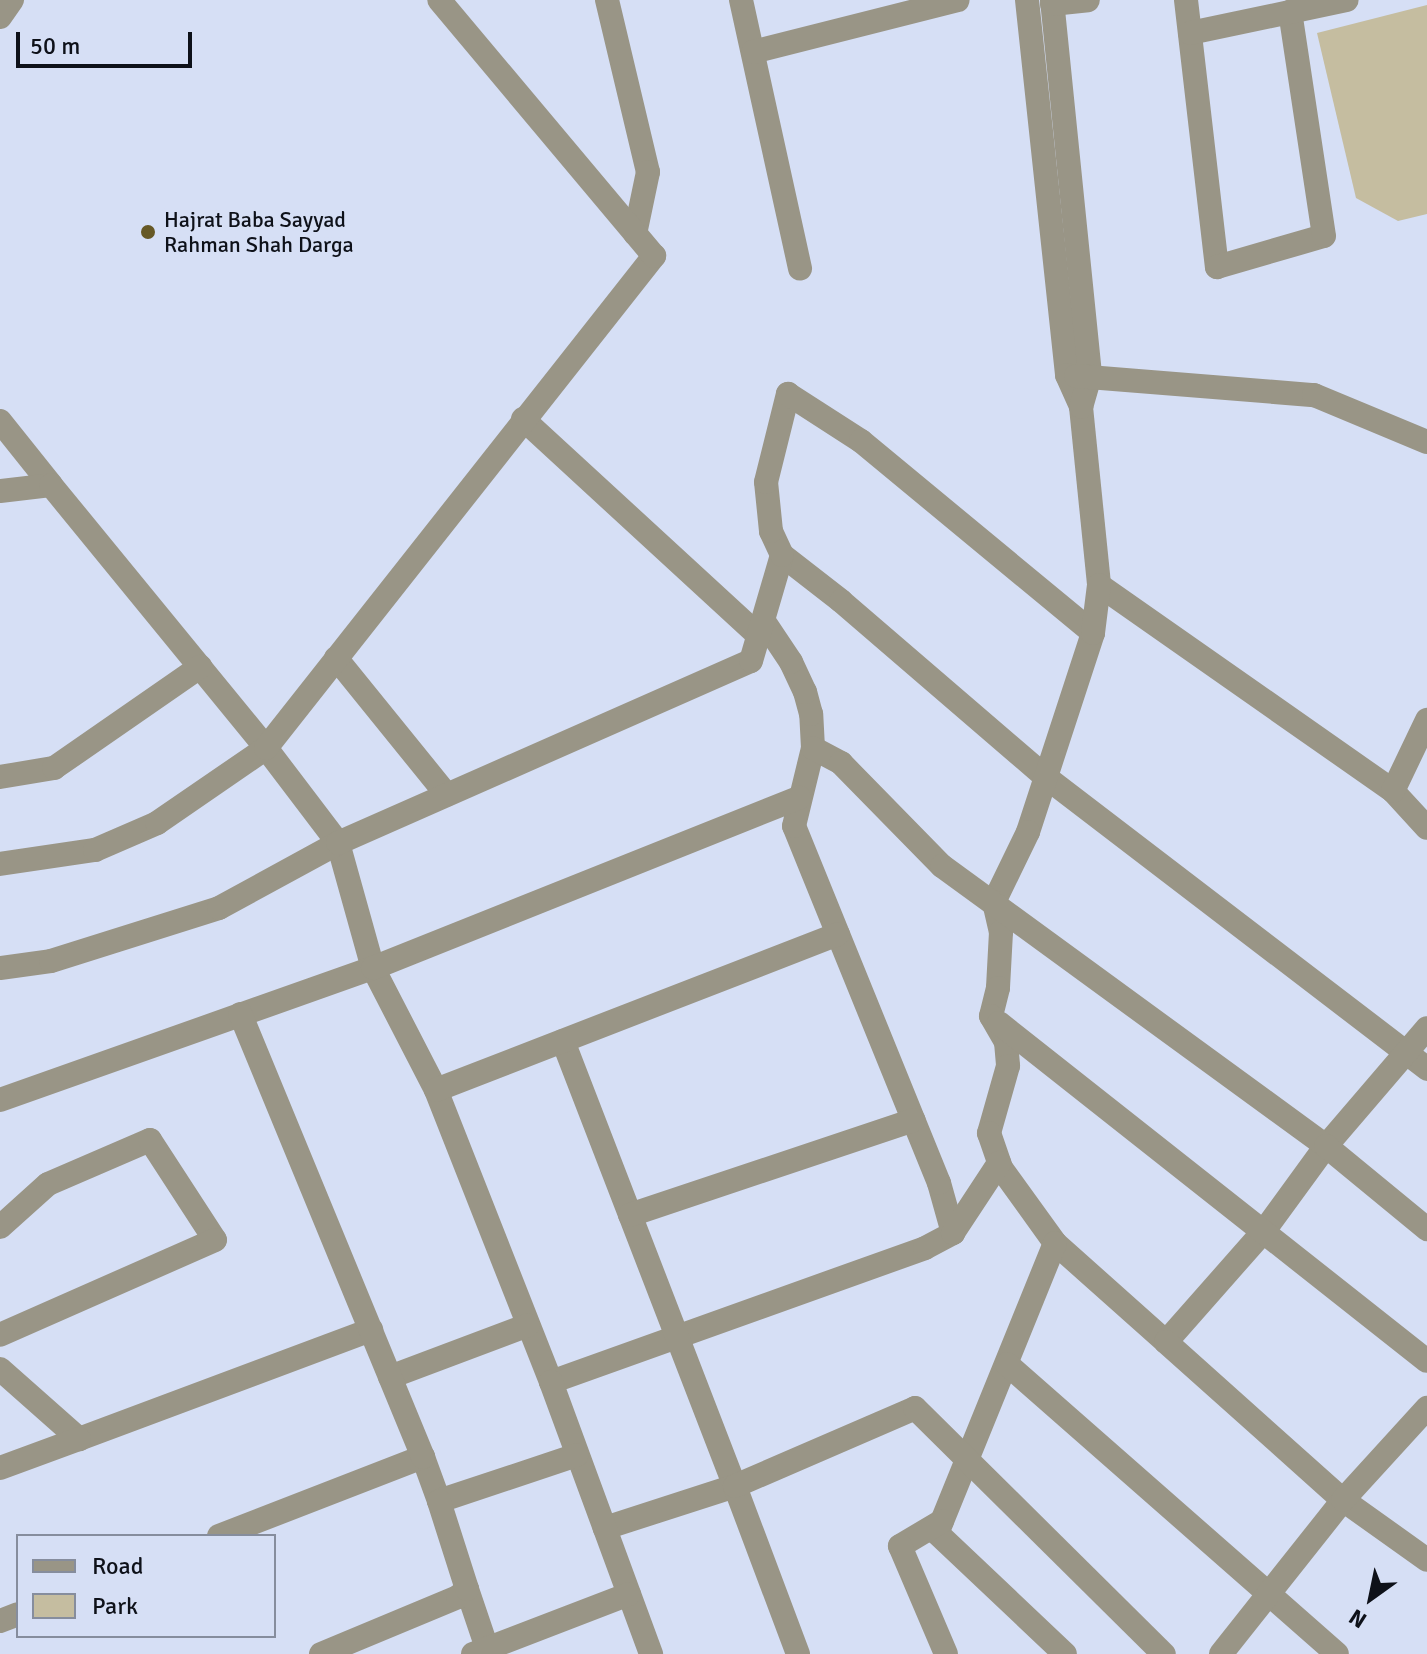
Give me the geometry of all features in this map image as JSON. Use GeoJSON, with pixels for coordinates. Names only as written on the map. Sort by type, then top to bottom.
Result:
{"type":"FeatureCollection","features":[{"type":"Feature","properties":{"kind":"street"},"geometry":{"type":"LineString","coordinates":[[0,17],[12,0]]}},
{"type":"Feature","properties":{"kind":"street"},"geometry":{"type":"LineString","coordinates":[[607,0],[648,172],[635,234]]}},
{"type":"Feature","properties":{"kind":"street"},"geometry":{"type":"LineString","coordinates":[[741,0],[800,269]]}},
{"type":"Feature","properties":{"kind":"street"},"geometry":{"type":"LineString","coordinates":[[753,52],[880,8],[958,0]]}},
{"type":"Feature","properties":{"kind":"street"},"geometry":{"type":"LineString","coordinates":[[1027,0],[1078,376]]}},
{"type":"Feature","properties":{"kind":"street"},"geometry":{"type":"LineString","coordinates":[[1088,0],[1052,2],[1078,376],[1099,585],[1093,633],[1047,778],[1023,846],[994,902],[1001,932],[998,988],[991,1016],[1006,1042],[1008,1066],[989,1133],[999,1163],[1055,1243],[1343,1500],[1427,1560]]}},
{"type":"Feature","properties":{"kind":"street"},"geometry":{"type":"LineString","coordinates":[[1186,0],[1217,267],[1324,236],[1290,12]]}},
{"type":"Feature","properties":{"kind":"street"},"geometry":{"type":"LineString","coordinates":[[1190,33],[1347,0]]}},
{"type":"Feature","properties":{"kind":"street"},"geometry":{"type":"LineString","coordinates":[[0,864],[95,850],[157,823],[266,748],[654,256],[454,6]]}},
{"type":"Feature","properties":{"kind":"street"},"geometry":{"type":"LineString","coordinates":[[1078,376],[1314,395],[1426,440]]}},
{"type":"Feature","properties":{"kind":"street"},"geometry":{"type":"LineString","coordinates":[[1093,633],[861,441],[788,394],[766,482],[771,531],[782,555],[841,601],[1047,778],[1427,1069]]}},
{"type":"Feature","properties":{"kind":"street"},"geometry":{"type":"LineString","coordinates":[[523,419],[760,628],[805,692],[813,748],[794,826],[939,1183],[953,1233]]}},
{"type":"Feature","properties":{"kind":"street"},"geometry":{"type":"LineString","coordinates":[[0,421],[266,748],[338,843],[373,968],[436,1090],[551,1382],[651,1654]]}},
{"type":"Feature","properties":{"kind":"street"},"geometry":{"type":"LineString","coordinates":[[0,491],[51,485]]}},
{"type":"Feature","properties":{"kind":"street"},"geometry":{"type":"LineString","coordinates":[[0,968],[51,961],[219,908],[338,843],[751,661],[782,555]]}},
{"type":"Feature","properties":{"kind":"street"},"geometry":{"type":"LineString","coordinates":[[1099,585],[1393,791],[1427,828]]}},
{"type":"Feature","properties":{"kind":"street"},"geometry":{"type":"LineString","coordinates":[[336,658],[447,795]]}},
{"type":"Feature","properties":{"kind":"street"},"geometry":{"type":"LineString","coordinates":[[0,777],[54,768],[200,667]]}},
{"type":"Feature","properties":{"kind":"street"},"geometry":{"type":"LineString","coordinates":[[1393,791],[1425,733]]}},
{"type":"Feature","properties":{"kind":"street"},"geometry":{"type":"LineString","coordinates":[[813,748],[841,763],[942,866],[1326,1146],[1427,1229]]}},
{"type":"Feature","properties":{"kind":"street"},"geometry":{"type":"LineString","coordinates":[[0,1100],[373,968],[799,798]]}},
{"type":"Feature","properties":{"kind":"street"},"geometry":{"type":"LineString","coordinates":[[436,1090],[838,934]]}},
{"type":"Feature","properties":{"kind":"street"},"geometry":{"type":"LineString","coordinates":[[240,1014],[423,1457],[467,1589],[480,1651],[629,1594]]}},
{"type":"Feature","properties":{"kind":"street"},"geometry":{"type":"LineString","coordinates":[[991,1016],[1427,1361]]}},
{"type":"Feature","properties":{"kind":"street"},"geometry":{"type":"LineString","coordinates":[[1166,1342],[1264,1231],[1326,1146],[1427,1028]]}},
{"type":"Feature","properties":{"kind":"street"},"geometry":{"type":"LineString","coordinates":[[563,1041],[798,1654]]}},
{"type":"Feature","properties":{"kind":"street"},"geometry":{"type":"LineString","coordinates":[[630,1215],[914,1120]]}},
{"type":"Feature","properties":{"kind":"street"},"geometry":{"type":"LineString","coordinates":[[0,1227],[48,1184],[150,1140],[215,1240],[0,1335]]}},
{"type":"Feature","properties":{"kind":"street"},"geometry":{"type":"LineString","coordinates":[[551,1382],[925,1248],[953,1233],[999,1163]]}},
{"type":"Feature","properties":{"kind":"street"},"geometry":{"type":"LineString","coordinates":[[1055,1243],[937,1533],[1065,1654]]}},
{"type":"Feature","properties":{"kind":"street"},"geometry":{"type":"LineString","coordinates":[[390,1377],[528,1325]]}},
{"type":"Feature","properties":{"kind":"street"},"geometry":{"type":"LineString","coordinates":[[0,1468],[371,1330]]}},
{"type":"Feature","properties":{"kind":"street"},"geometry":{"type":"LineString","coordinates":[[1007,1364],[1337,1654]]}},
{"type":"Feature","properties":{"kind":"street"},"geometry":{"type":"LineString","coordinates":[[0,1369],[79,1439]]}},
{"type":"Feature","properties":{"kind":"street"},"geometry":{"type":"LineString","coordinates":[[605,1528],[735,1486],[915,1408],[1164,1654]]}},
{"type":"Feature","properties":{"kind":"street"},"geometry":{"type":"LineString","coordinates":[[1221,1654],[1343,1500],[1427,1408]]}},
{"type":"Feature","properties":{"kind":"street"},"geometry":{"type":"LineString","coordinates":[[439,1501],[577,1455]]}},
{"type":"Feature","properties":{"kind":"street"},"geometry":{"type":"LineString","coordinates":[[224,1534],[423,1457]]}},
{"type":"Feature","properties":{"kind":"street"},"geometry":{"type":"LineString","coordinates":[[942,1521],[900,1546],[946,1654]]}},
{"type":"Feature","properties":{"kind":"street"},"geometry":{"type":"LineString","coordinates":[[321,1654],[458,1597],[467,1589]]}},
{"type":"Feature","properties":{"kind":"green space"},"geometry":{"type":"Polygon","coordinates":[[[1427,5],[1427,214],[1398,221],[1356,198],[1317,33],[1427,5]]]}},
{"type":"Feature","properties":{"kind":"place","name":"Hajrat Baba Sayyad Rahman Shah Darga"},"geometry":{"type":"Point","coordinates":[148,232]}}]}
